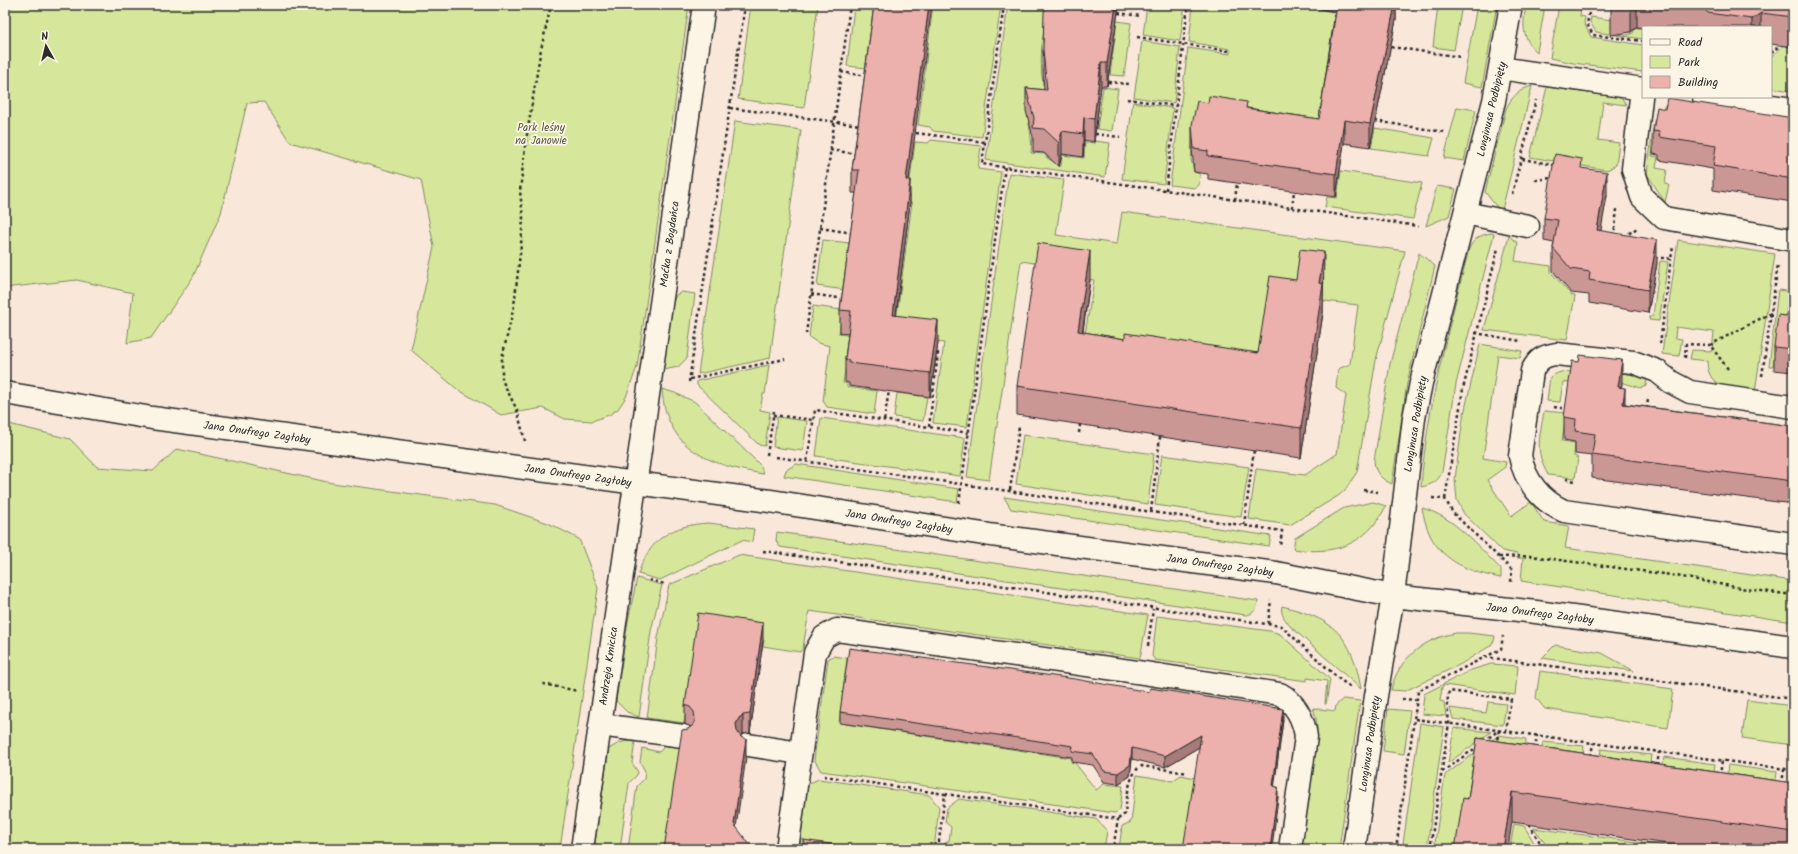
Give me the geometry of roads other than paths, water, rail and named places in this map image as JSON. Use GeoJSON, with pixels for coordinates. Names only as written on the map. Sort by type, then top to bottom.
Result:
{"type":"FeatureCollection","features":[{"type":"Feature","properties":{"kind":"street","name":"Maćka z Bogdańca"},"geometry":{"type":"LineString","coordinates":[[636,483],[649,378],[704,5]]}},
{"type":"Feature","properties":{"kind":"street","name":"Longinusa Podbipięty"},"geometry":{"type":"LineString","coordinates":[[1354,849],[1376,696],[1393,596],[1414,418],[1421,384],[1492,108],[1512,5]]}},
{"type":"Feature","properties":{"kind":"street"},"geometry":{"type":"LineString","coordinates":[[1500,68],[1642,89]]}},
{"type":"Feature","properties":{"kind":"street"},"geometry":{"type":"LineString","coordinates":[[1642,97],[1633,169],[1642,197],[1668,217],[1787,239]]}},
{"type":"Feature","properties":{"kind":"street"},"geometry":{"type":"LineString","coordinates":[[1711,98],[1793,109]]}},
{"type":"Feature","properties":{"kind":"street"},"geometry":{"type":"LineString","coordinates":[[1465,213],[1528,226]]}},
{"type":"Feature","properties":{"kind":"street"},"geometry":{"type":"LineString","coordinates":[[1793,407],[1690,392],[1671,382],[1657,371],[1633,362],[1556,354],[1544,356],[1536,362],[1532,371],[1520,456],[1522,469],[1537,491],[1545,500],[1564,511],[1793,544]]}},
{"type":"Feature","properties":{"kind":"street","name":"Jana Onufrego Zagłoby"},"geometry":{"type":"LineString","coordinates":[[5,393],[152,418],[770,501],[955,530],[1276,573],[1393,596],[1508,609],[1793,647]]}},
{"type":"Feature","properties":{"kind":"street","name":"Andrzeja Kmicica"},"geometry":{"type":"LineString","coordinates":[[582,849],[621,572],[636,483]]}},
{"type":"Feature","properties":{"kind":"street"},"geometry":{"type":"LineString","coordinates":[[787,849],[815,653],[824,637],[838,630],[1273,692],[1284,696],[1292,704],[1303,723],[1306,737],[1290,849]]}},
{"type":"Feature","properties":{"kind":"street"},"geometry":{"type":"LineString","coordinates":[[600,725],[683,736]]}},
{"type":"Feature","properties":{"kind":"street"},"geometry":{"type":"LineString","coordinates":[[748,745],[799,762]]}},
{"type":"Feature","properties":{"kind":"park label","name":"Park leśny na Janowie"},"geometry":{"type":"Point","coordinates":[541,133]}}]}
